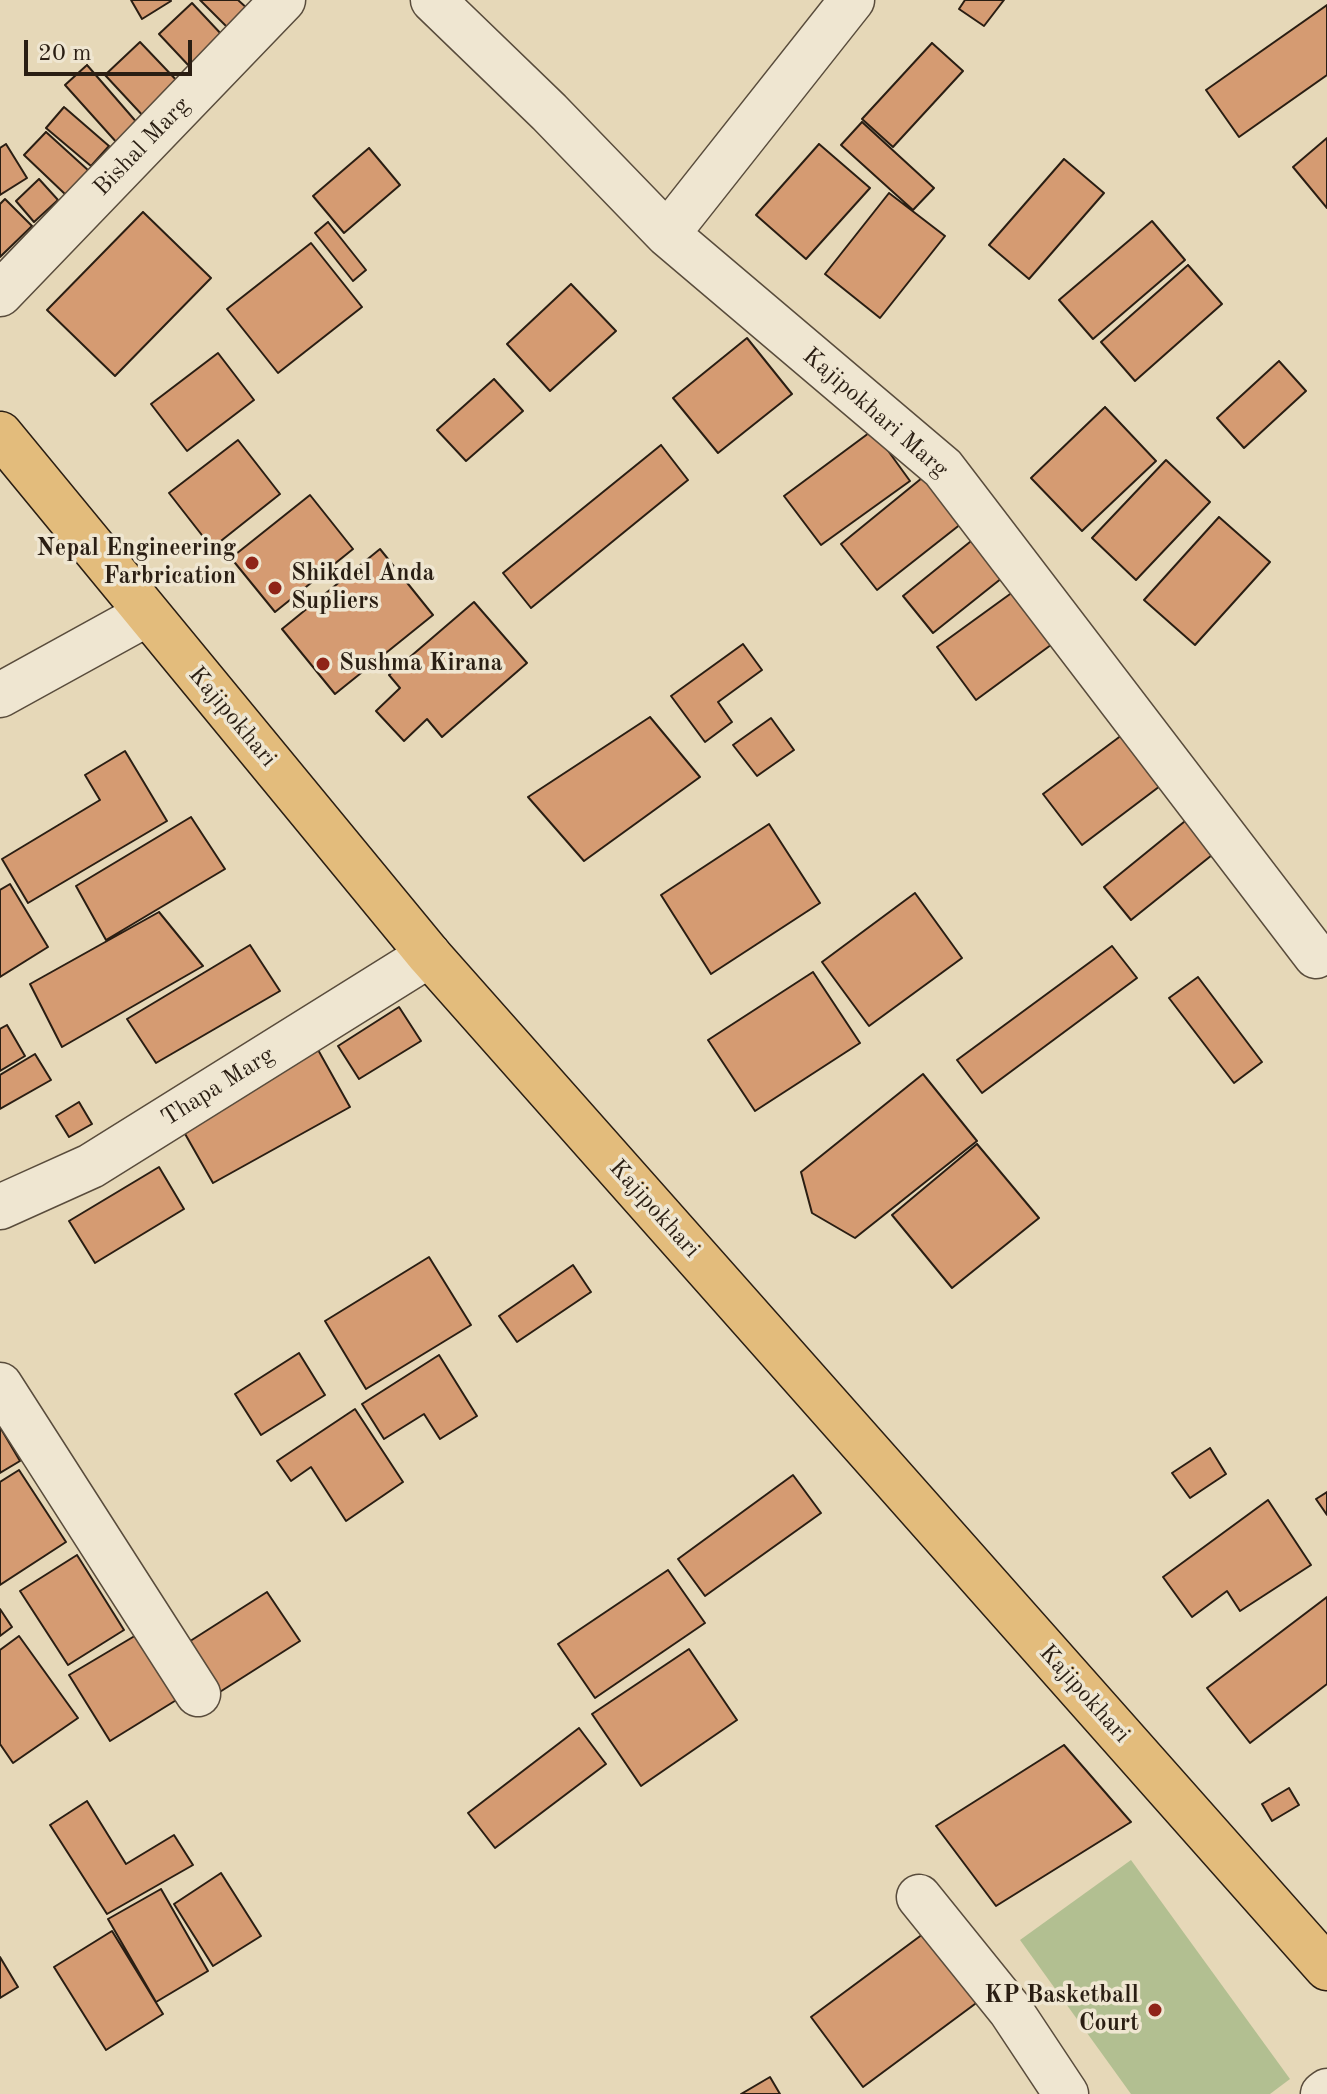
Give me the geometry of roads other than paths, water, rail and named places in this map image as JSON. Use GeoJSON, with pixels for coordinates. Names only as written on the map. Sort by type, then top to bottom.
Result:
{"type":"FeatureCollection","features":[{"type":"Feature","properties":{"kind":"main road","name":"Kajipokhari"},"geometry":{"type":"LineString","coordinates":[[0,434],[429,955],[1327,1968]]}},
{"type":"Feature","properties":{"kind":"street","name":"Bishal Marg"},"geometry":{"type":"LineString","coordinates":[[0,294],[283,0]]}},
{"type":"Feature","properties":{"kind":"street","name":"Kajipokhari Marg"},"geometry":{"type":"LineString","coordinates":[[433,0],[549,112],[667,234],[943,468],[1316,956]]}},
{"type":"Feature","properties":{"kind":"street"},"geometry":{"type":"LineString","coordinates":[[667,234],[852,0]]}},
{"type":"Feature","properties":{"kind":"street"},"geometry":{"type":"LineString","coordinates":[[0,695],[147,614]]}},
{"type":"Feature","properties":{"kind":"street","name":"Thapa Marg"},"geometry":{"type":"LineString","coordinates":[[0,1207],[91,1166],[429,955]]}},
{"type":"Feature","properties":{"kind":"street"},"geometry":{"type":"LineString","coordinates":[[0,1385],[198,1694]]}},
{"type":"Feature","properties":{"kind":"street"},"geometry":{"type":"LineString","coordinates":[[919,1897],[1011,2011],[1066,2094]]}},
{"type":"Feature","properties":{"kind":"place","name":"Nepal Engineering Farbrication"},"geometry":{"type":"Point","coordinates":[252,563]}},
{"type":"Feature","properties":{"kind":"place","name":"Shikdel Anda Supliers"},"geometry":{"type":"Point","coordinates":[275,588]}},
{"type":"Feature","properties":{"kind":"place","name":"Sushma Kirana"},"geometry":{"type":"Point","coordinates":[323,664]}},
{"type":"Feature","properties":{"kind":"place","name":"KP Basketball Court"},"geometry":{"type":"Point","coordinates":[1155,2010]}}]}
